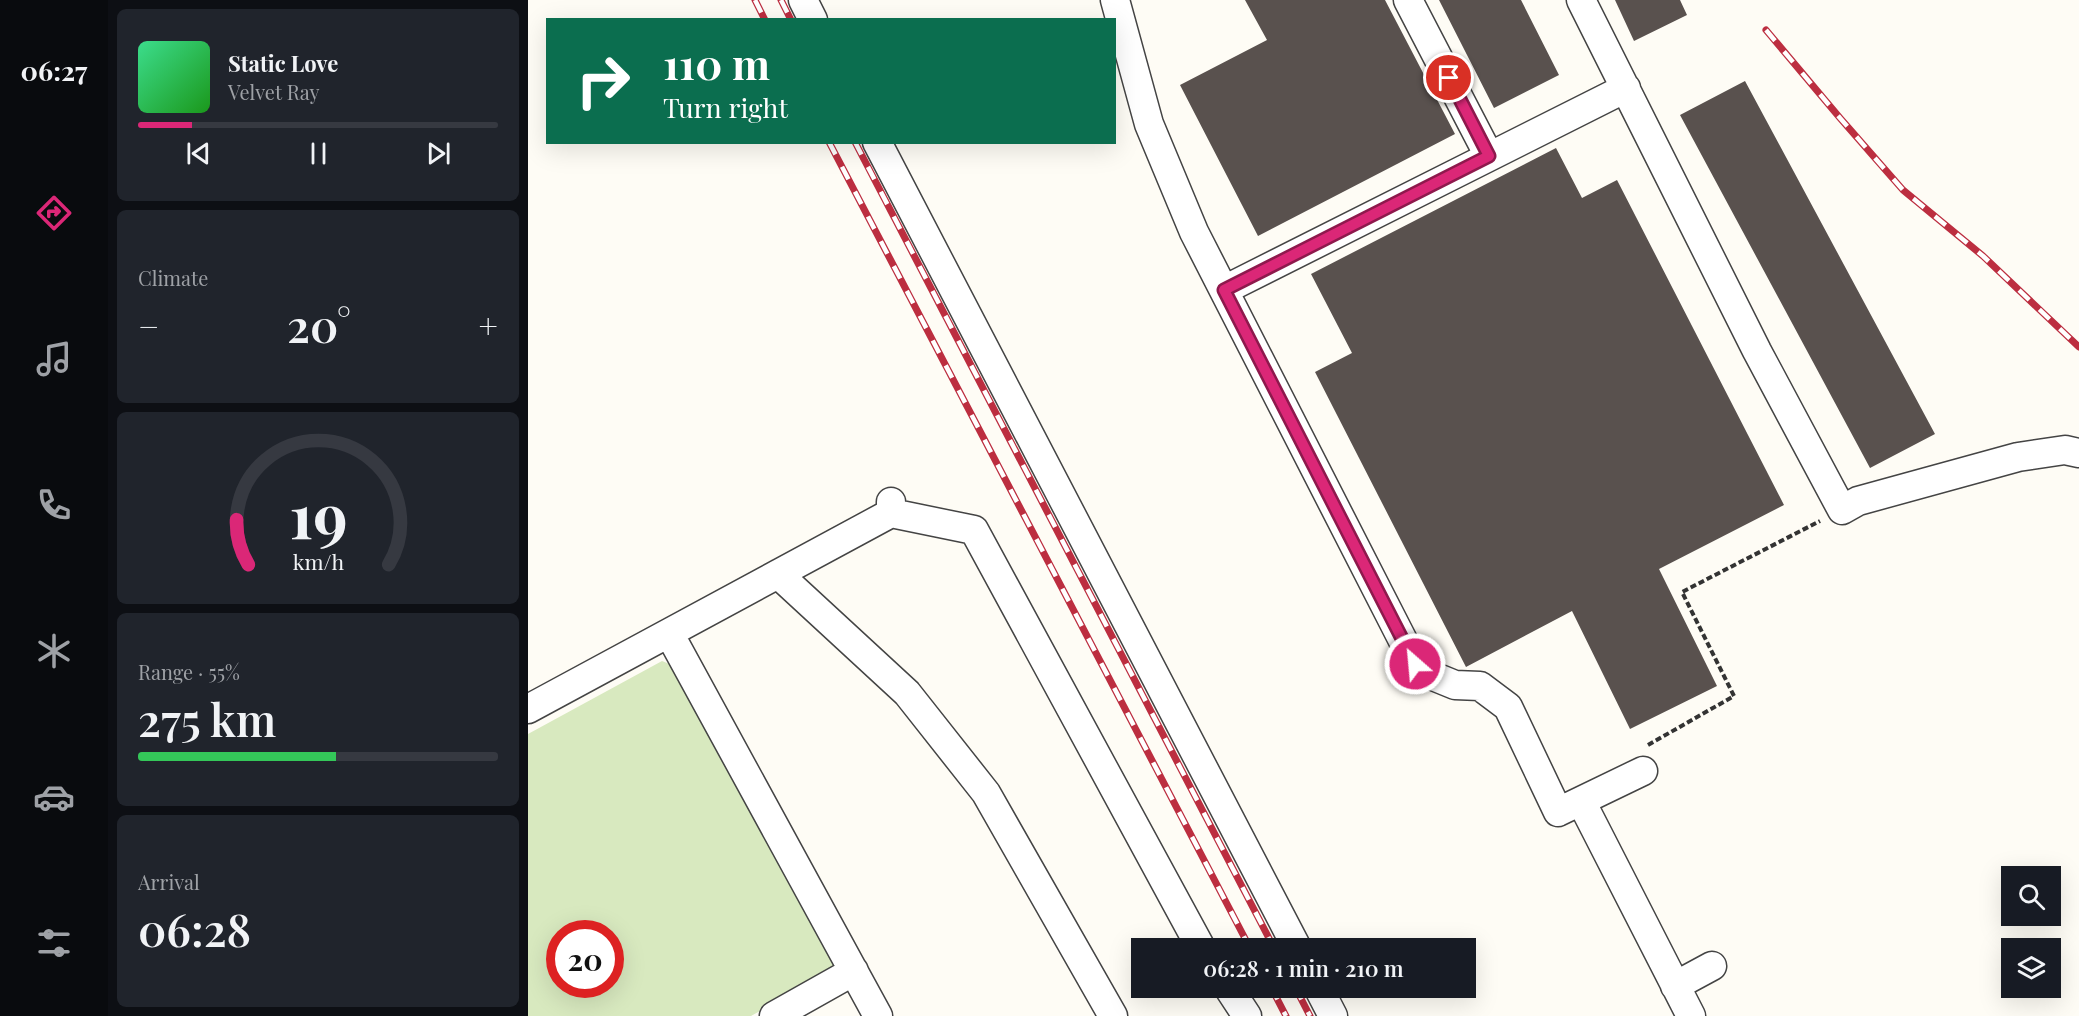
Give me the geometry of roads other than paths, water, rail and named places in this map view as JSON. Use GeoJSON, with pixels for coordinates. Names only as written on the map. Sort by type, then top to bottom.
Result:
{"type":"FeatureCollection","features":[{"type":"Feature","properties":{"kind":"lane"},"geometry":{"type":"LineString","coordinates":[[803,0],[812,18]]}},
{"type":"Feature","properties":{"kind":"lane"},"geometry":{"type":"LineString","coordinates":[[1115,0],[1149,124],[1194,232],[1415,664],[1428,674],[1455,685],[1480,686],[1508,707],[1558,812],[1643,771]]}},
{"type":"Feature","properties":{"kind":"lane"},"geometry":{"type":"LineString","coordinates":[[1408,0],[1489,156]]}},
{"type":"Feature","properties":{"kind":"lane"},"geometry":{"type":"LineString","coordinates":[[1581,0],[1757,351],[1842,510],[1858,501],[2018,457],[2064,450],[2079,453]]}},
{"type":"Feature","properties":{"kind":"lane"},"geometry":{"type":"LineString","coordinates":[[1224,290],[1626,88]]}},
{"type":"Feature","properties":{"kind":"lane"},"geometry":{"type":"LineString","coordinates":[[878,144],[1293,938]]}},
{"type":"Feature","properties":{"kind":"lane"},"geometry":{"type":"LineString","coordinates":[[528,709],[778,574],[891,508],[975,530],[1196,938]]}},
{"type":"Feature","properties":{"kind":"lane"},"geometry":{"type":"LineString","coordinates":[[778,574],[907,693],[986,792],[1113,1016]]}},
{"type":"Feature","properties":{"kind":"lane"},"geometry":{"type":"LineString","coordinates":[[669,633],[878,1016]]}},
{"type":"Feature","properties":{"kind":"lane"},"geometry":{"type":"LineString","coordinates":[[1581,801],[1691,1016]]}},
{"type":"Feature","properties":{"kind":"lane"},"geometry":{"type":"LineString","coordinates":[[1675,986],[1712,966]]}},
{"type":"Feature","properties":{"kind":"lane"},"geometry":{"type":"LineString","coordinates":[[774,1016],[854,971]]}},
{"type":"Feature","properties":{"kind":"lane"},"geometry":{"type":"LineString","coordinates":[[1235,998],[1247,1016]]}},
{"type":"Feature","properties":{"kind":"lane"},"geometry":{"type":"LineString","coordinates":[[1324,998],[1333,1016]]}},
{"type":"Feature","properties":{"kind":"railway"},"geometry":{"type":"LineString","coordinates":[[755,0],[764,18]]}},
{"type":"Feature","properties":{"kind":"railway"},"geometry":{"type":"LineString","coordinates":[[781,0],[790,18]]}},
{"type":"Feature","properties":{"kind":"railway"},"geometry":{"type":"LineString","coordinates":[[1766,30],[1903,190],[1983,256],[2079,347]]}},
{"type":"Feature","properties":{"kind":"railway"},"geometry":{"type":"LineString","coordinates":[[830,144],[1245,938]]}},
{"type":"Feature","properties":{"kind":"railway"},"geometry":{"type":"LineString","coordinates":[[856,144],[1269,938]]}},
{"type":"Feature","properties":{"kind":"railway"},"geometry":{"type":"LineString","coordinates":[[1277,998],[1286,1016]]}},
{"type":"Feature","properties":{"kind":"railway"},"geometry":{"type":"LineString","coordinates":[[1301,998],[1310,1016]]}}]}
